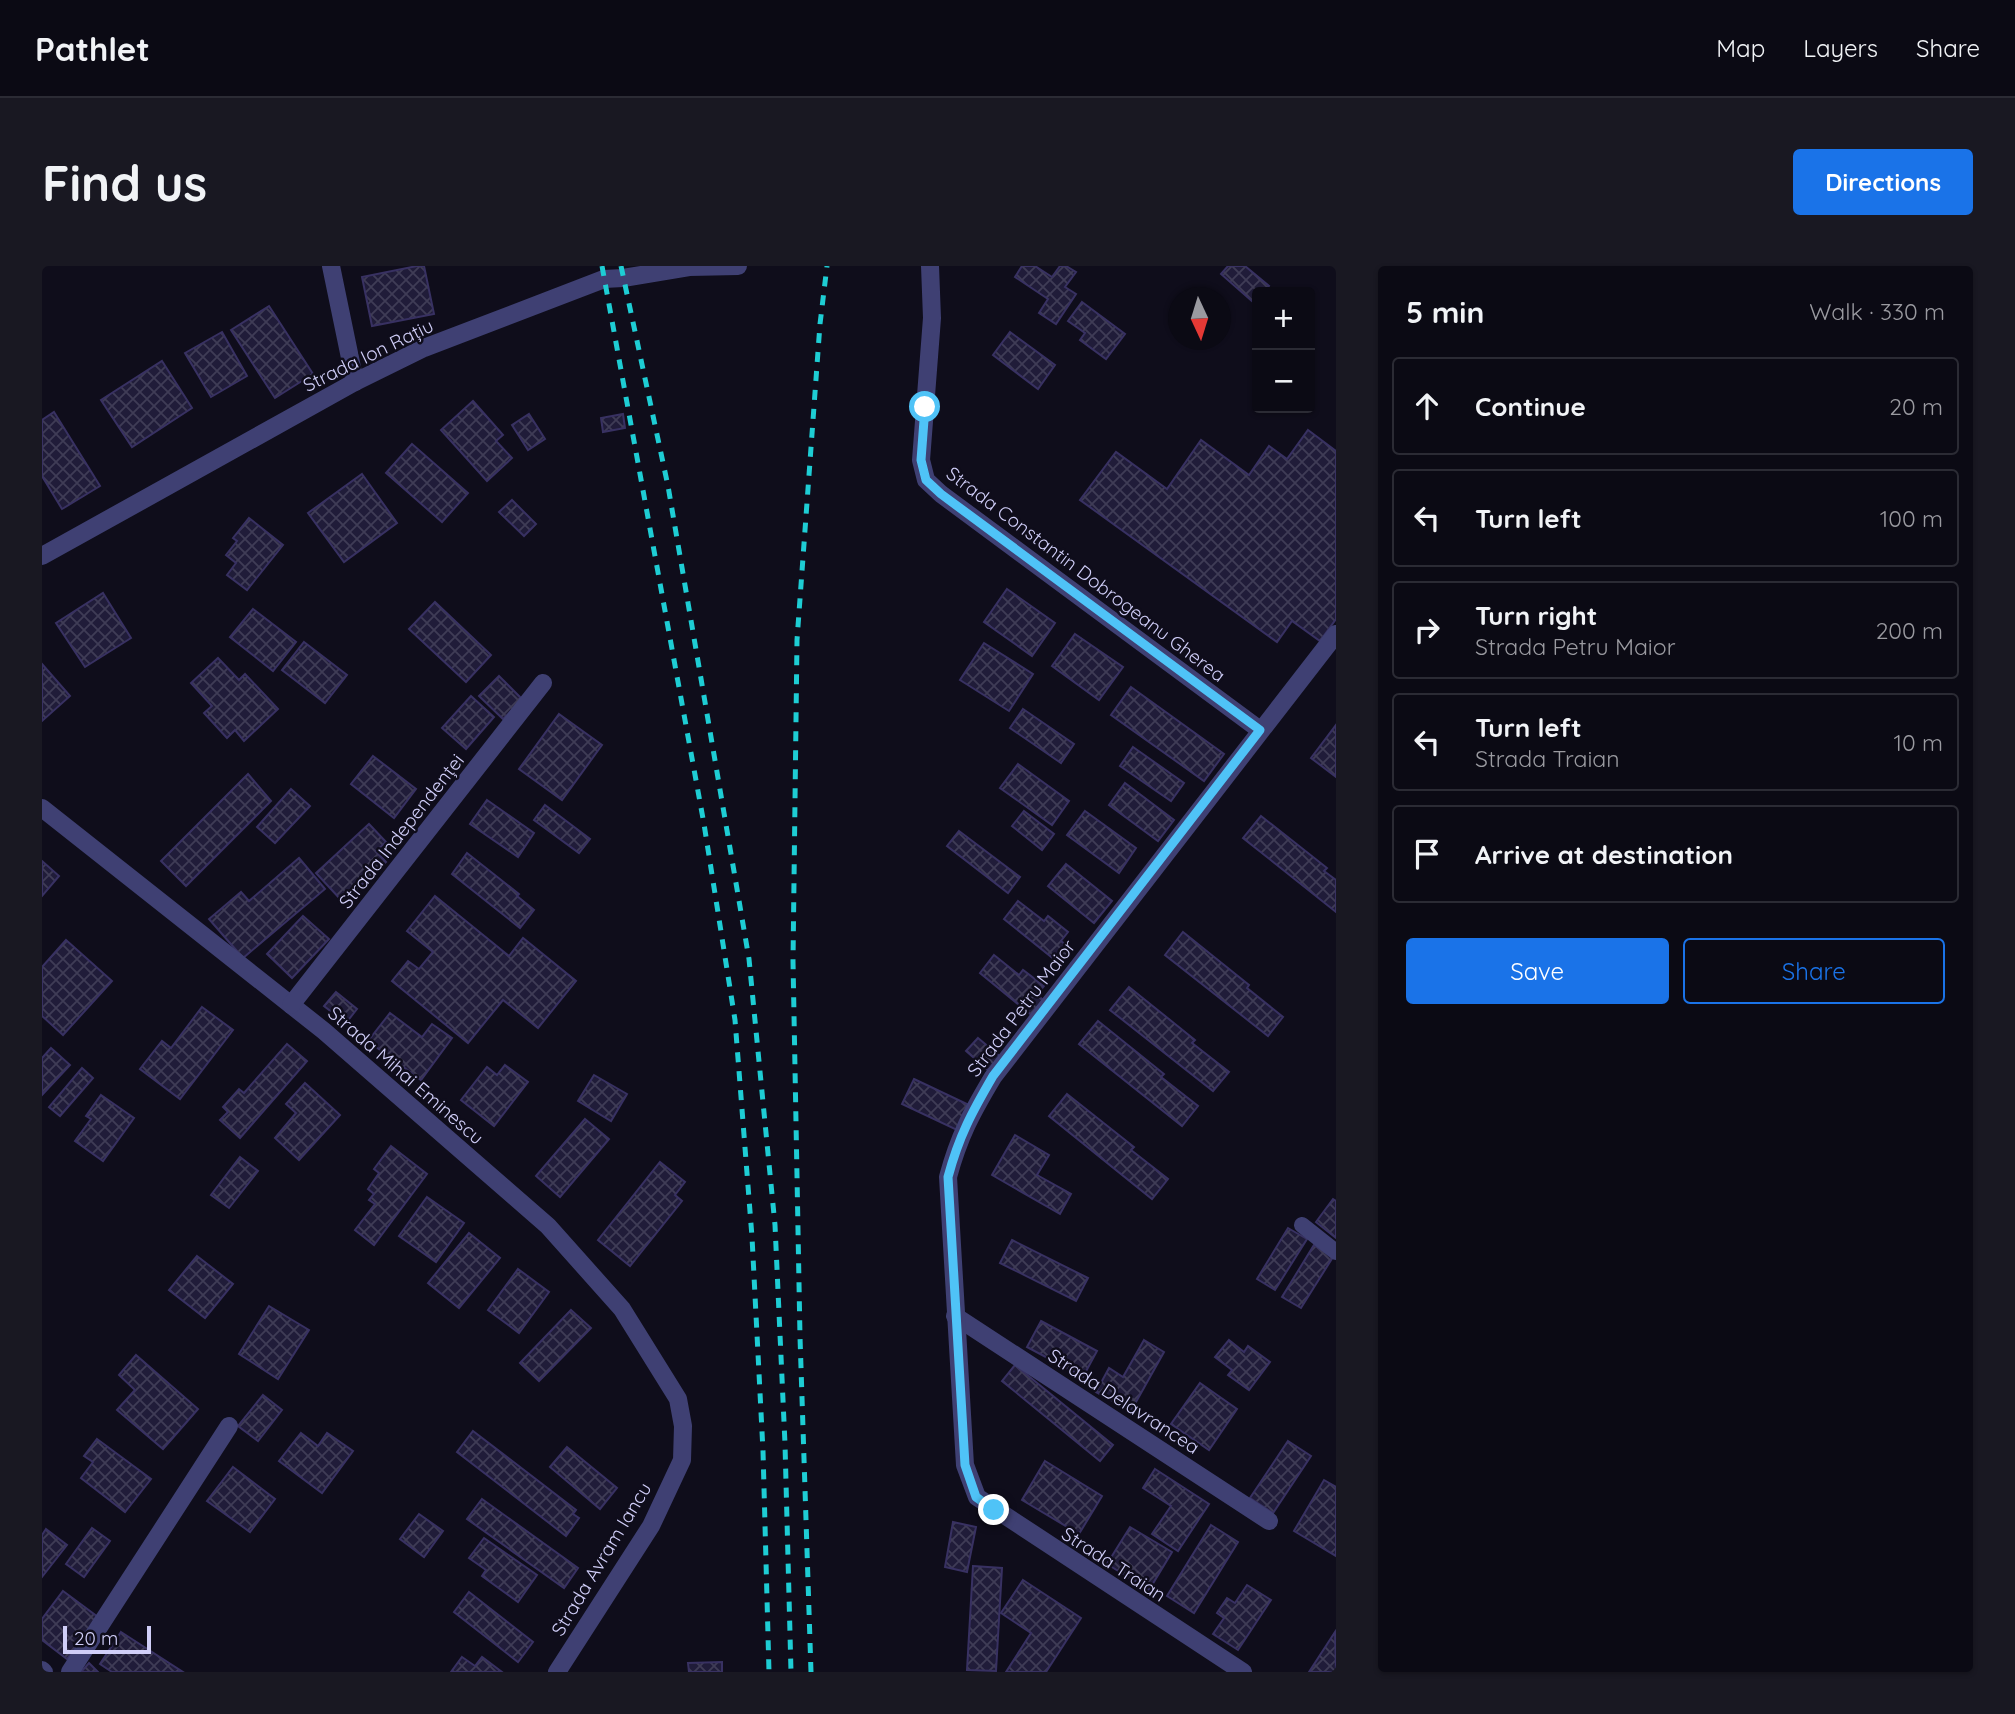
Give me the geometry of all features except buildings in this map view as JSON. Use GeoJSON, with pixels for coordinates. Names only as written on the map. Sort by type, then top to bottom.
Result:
{"type":"FeatureCollection","features":[{"type":"Feature","properties":{"kind":"street"},"geometry":{"type":"LineString","coordinates":[[331,266],[355,382]]}},
{"type":"Feature","properties":{"kind":"street","name":"Strada Ion Rațiu"},"geometry":{"type":"LineString","coordinates":[[42,556],[355,382],[424,348],[604,279],[689,267],[738,266]]}},
{"type":"Feature","properties":{"kind":"street","name":"Strada Constantin Dobrogeanu Gherea"},"geometry":{"type":"LineString","coordinates":[[930,266],[932,318],[921,460],[926,480],[941,494],[1260,730]]}},
{"type":"Feature","properties":{"kind":"street","name":"Strada Petru Maior"},"geometry":{"type":"LineString","coordinates":[[971,1483],[965,1465],[948,1177],[956,1146],[967,1120],[993,1076],[1336,634]]}},
{"type":"Feature","properties":{"kind":"street","name":"Strada Independenței"},"geometry":{"type":"LineString","coordinates":[[292,1005],[543,683]]}},
{"type":"Feature","properties":{"kind":"street","name":"Strada Mihai Eminescu"},"geometry":{"type":"LineString","coordinates":[[42,808],[292,1005],[548,1226],[622,1309],[678,1399],[683,1426]]}},
{"type":"Feature","properties":{"kind":"street","name":"Strada Delavrancea"},"geometry":{"type":"LineString","coordinates":[[955,1316],[1269,1521]]}},
{"type":"Feature","properties":{"kind":"street"},"geometry":{"type":"LineString","coordinates":[[70,1672],[229,1426]]}},
{"type":"Feature","properties":{"kind":"street","name":"Strada Avram Iancu"},"geometry":{"type":"LineString","coordinates":[[557,1672],[650,1526],[682,1460],[683,1426]]}},
{"type":"Feature","properties":{"kind":"street","name":"Strada Traian"},"geometry":{"type":"LineString","coordinates":[[971,1483],[976,1497],[994,1510],[1243,1672]]}},
{"type":"Feature","properties":{"kind":"lane"},"geometry":{"type":"LineString","coordinates":[[1302,1225],[1336,1252]]}},
{"type":"Feature","properties":{"kind":"railway"},"geometry":{"type":"LineString","coordinates":[[602,266],[704,824],[735,1020],[752,1237],[763,1451],[769,1672]]}},
{"type":"Feature","properties":{"kind":"railway"},"geometry":{"type":"LineString","coordinates":[[621,266],[668,486],[749,959],[775,1225],[785,1444],[791,1672]]}},
{"type":"Feature","properties":{"kind":"railway"},"geometry":{"type":"LineString","coordinates":[[811,1672],[800,1337],[793,961],[797,640],[820,324],[827,266]]}},
{"type":"Feature","properties":{"kind":"route"},"geometry":{"type":"LineString","coordinates":[[925,407],[921,460],[926,480],[941,494],[1260,730],[993,1076],[967,1120],[956,1146],[948,1177],[965,1465],[976,1497],[994,1510]]}}]}
